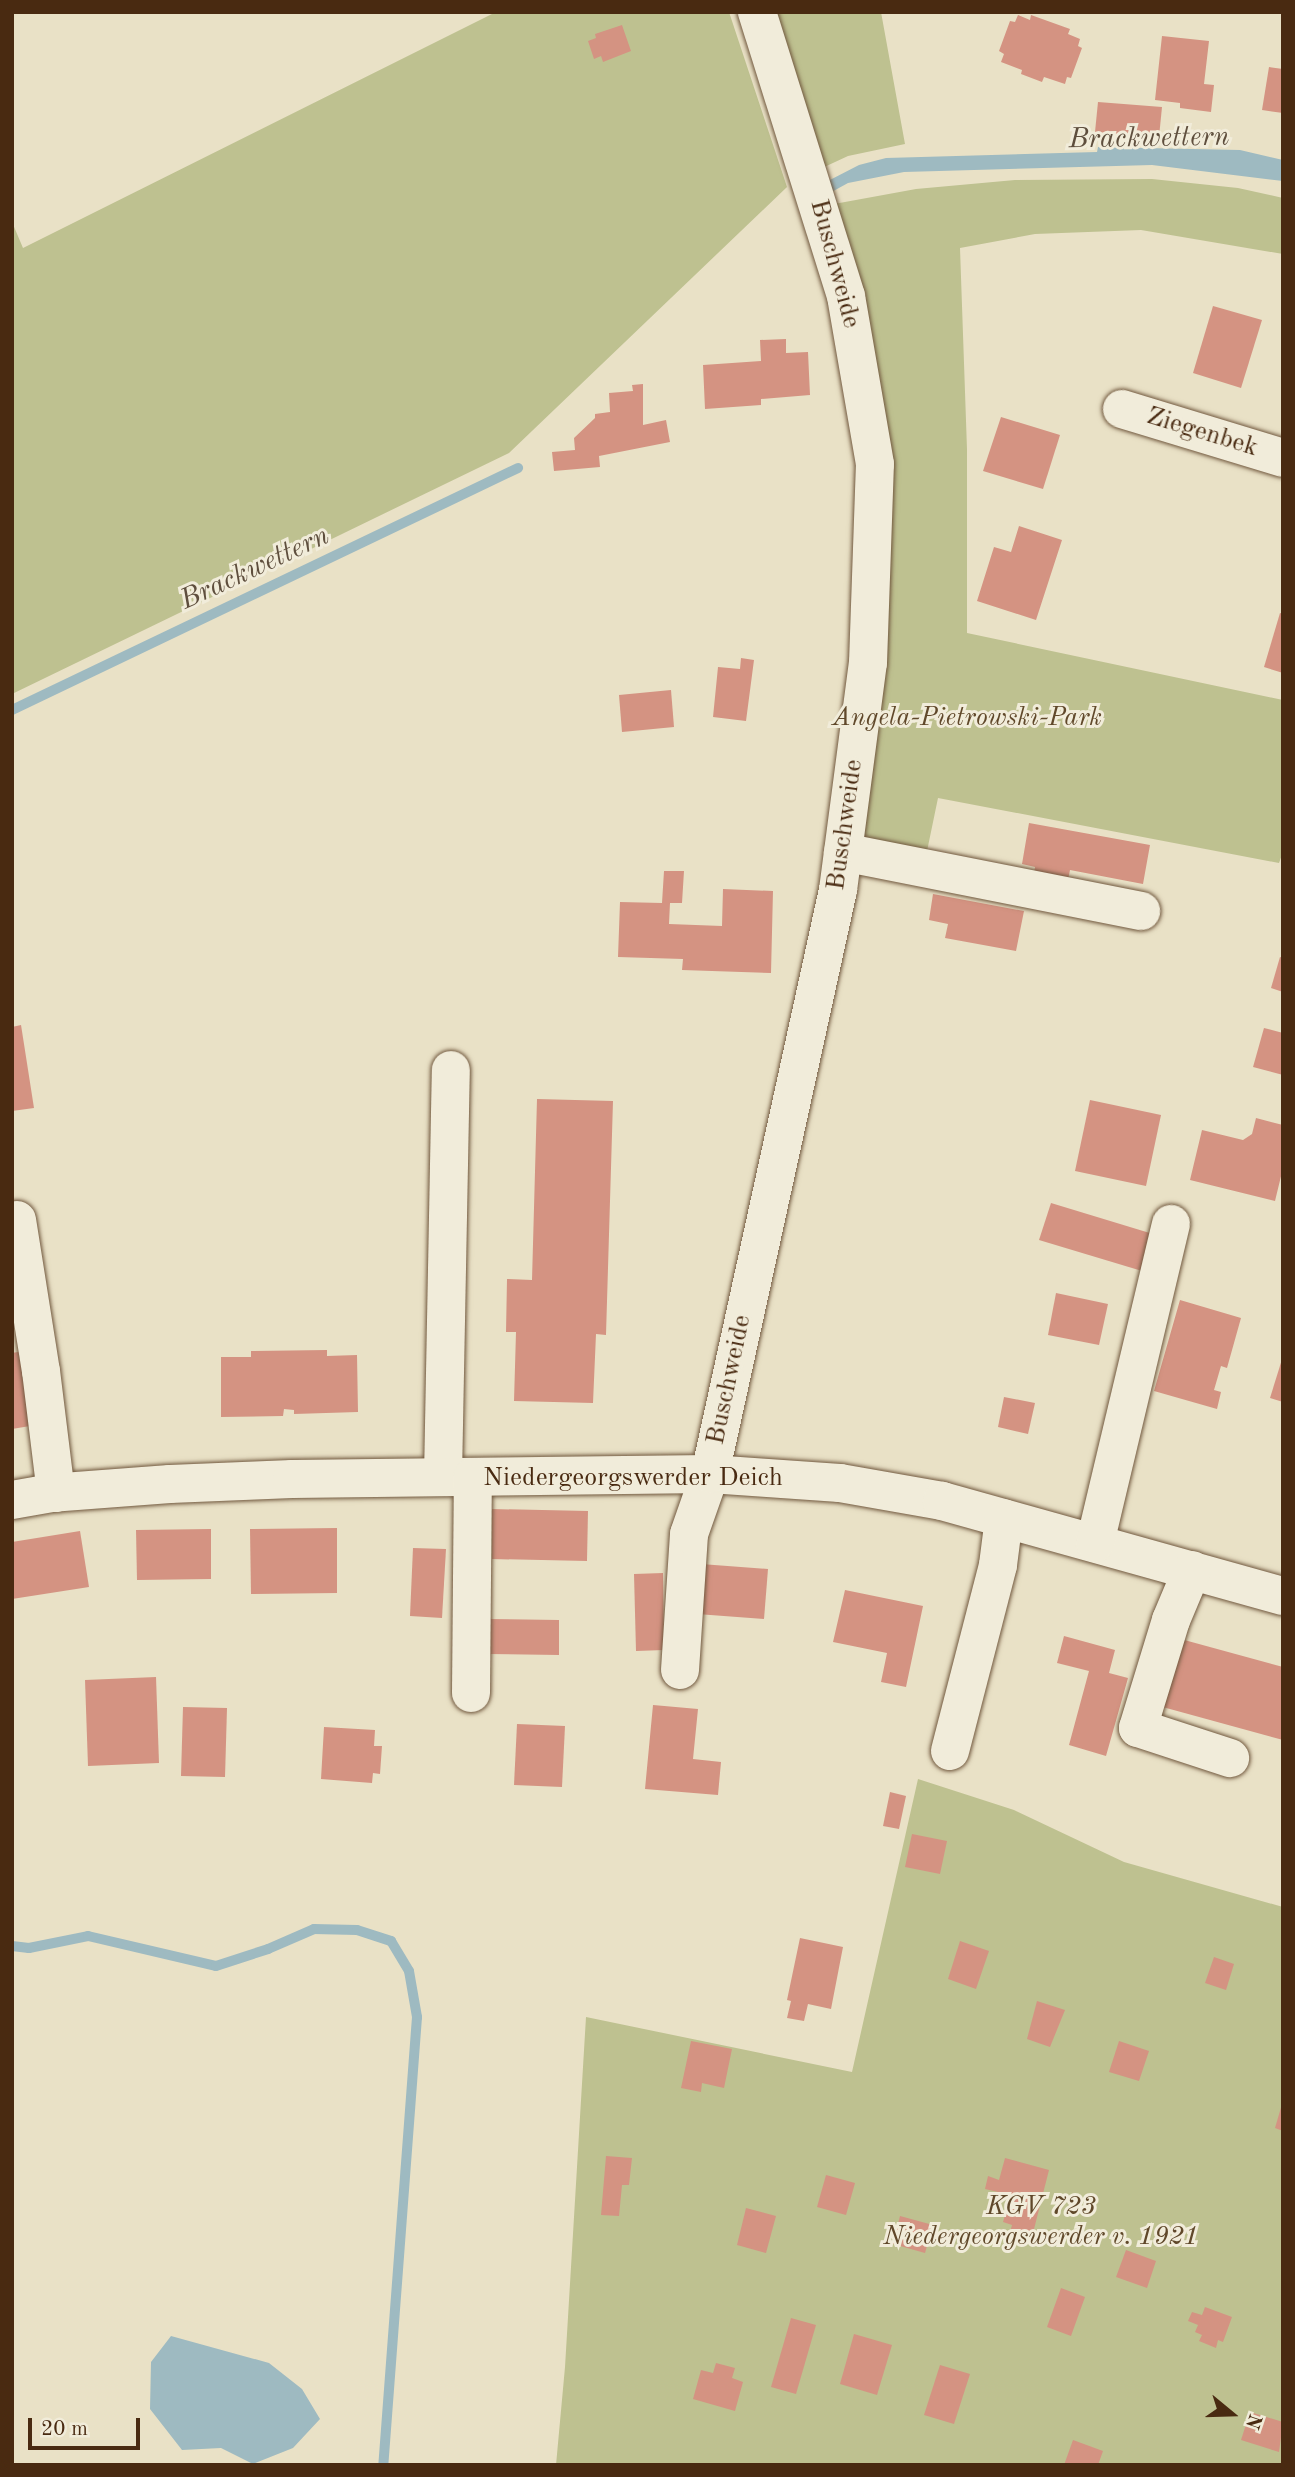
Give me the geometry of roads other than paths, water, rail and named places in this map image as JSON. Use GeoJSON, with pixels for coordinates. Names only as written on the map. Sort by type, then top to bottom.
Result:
{"type":"FeatureCollection","features":[{"type":"Feature","properties":{"kind":"street","name":"Buschweide"},"geometry":{"type":"LineString","coordinates":[[680,1670],[689,1534],[710,1474],[838,890],[868,663],[875,464],[846,296],[757,12]]}},
{"type":"Feature","properties":{"kind":"street","name":"Ziegenbek"},"geometry":{"type":"LineString","coordinates":[[1122,409],[1283,458]]}},
{"type":"Feature","properties":{"kind":"street"},"geometry":{"type":"LineString","coordinates":[[844,852],[1141,911]]}},
{"type":"Feature","properties":{"kind":"street"},"geometry":{"type":"LineString","coordinates":[[451,1070],[458,1477],[471,1693]]}},
{"type":"Feature","properties":{"kind":"street"},"geometry":{"type":"LineString","coordinates":[[17,1220],[41,1371],[56,1493]]}},
{"type":"Feature","properties":{"kind":"street"},"geometry":{"type":"LineString","coordinates":[[1095,1543],[1171,1224]]}},
{"type":"Feature","properties":{"kind":"street","name":"Niedergeorgswerder Deich"},"geometry":{"type":"LineString","coordinates":[[12,1500],[56,1493],[170,1484],[458,1477],[710,1474],[840,1483],[942,1501],[1283,1596]]}},
{"type":"Feature","properties":{"kind":"street"},"geometry":{"type":"LineString","coordinates":[[950,1751],[998,1565],[1004,1518]]}},
{"type":"Feature","properties":{"kind":"street"},"geometry":{"type":"LineString","coordinates":[[1192,1570],[1171,1620],[1138,1728],[1230,1758]]}},
{"type":"Feature","properties":{"kind":"water"},"geometry":{"type":"Polygon","coordinates":[[[1098,147],[1240,150],[1283,160],[1283,181],[1152,165],[904,172],[848,183],[828,194],[826,182],[859,165],[886,158],[1097,152],[1098,147]]]}},
{"type":"Feature","properties":{"kind":"water"},"geometry":{"type":"Polygon","coordinates":[[[171,2336],[269,2363],[302,2389],[320,2419],[293,2448],[253,2464],[221,2448],[182,2450],[150,2409],[151,2362],[171,2336]]]}},
{"type":"Feature","properties":{"kind":"waterway","name":"Brackwettern"},"geometry":{"type":"LineString","coordinates":[[12,710],[518,468]]}},
{"type":"Feature","properties":{"kind":"waterway"},"geometry":{"type":"LineString","coordinates":[[12,1946],[29,1948],[88,1936],[216,1966],[268,1949],[314,1929],[357,1930],[391,1941],[409,1971],[417,2017],[383,2465]]}},
{"type":"Feature","properties":{"kind":"park label","name":"Angela-Pietrowski-Park"},"geometry":{"type":"Point","coordinates":[967,719]}},
{"type":"Feature","properties":{"kind":"park label","name":"KGV 723 Niedergeorgswerder v. 1921"},"geometry":{"type":"Point","coordinates":[1041,2223]}}]}
